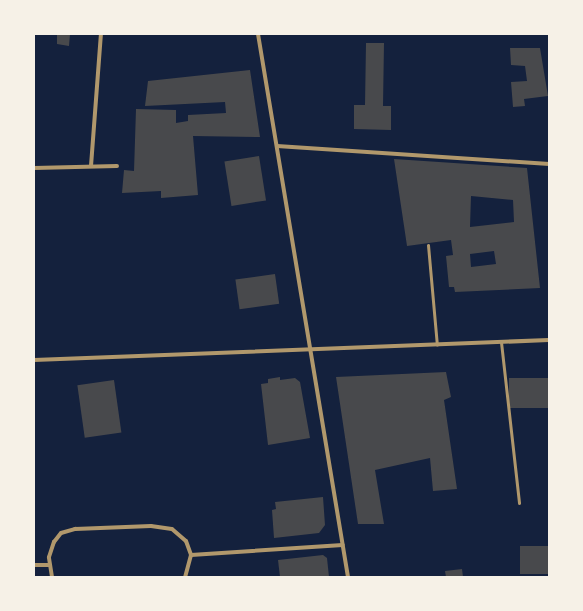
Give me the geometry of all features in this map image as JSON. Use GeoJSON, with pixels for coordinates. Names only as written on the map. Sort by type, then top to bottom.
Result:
{"type":"FeatureCollection","features":[{"type":"Feature","properties":{"kind":"street"},"geometry":{"type":"LineString","coordinates":[[92,166],[101,34]]}},
{"type":"Feature","properties":{"kind":"street"},"geometry":{"type":"LineString","coordinates":[[258,34],[348,577]]}},
{"type":"Feature","properties":{"kind":"street"},"geometry":{"type":"LineString","coordinates":[[277,146],[549,164]]}},
{"type":"Feature","properties":{"kind":"street"},"geometry":{"type":"LineString","coordinates":[[34,168],[117,166]]}},
{"type":"Feature","properties":{"kind":"street"},"geometry":{"type":"LineString","coordinates":[[34,360],[311,351],[549,340]]}},
{"type":"Feature","properties":{"kind":"street"},"geometry":{"type":"LineString","coordinates":[[52,577],[49,565],[51,549],[58,536],[75,529],[151,526],[172,528],[186,542],[191,555],[185,577]]}},
{"type":"Feature","properties":{"kind":"street"},"geometry":{"type":"LineString","coordinates":[[191,555],[343,545]]}},
{"type":"Feature","properties":{"kind":"street"},"geometry":{"type":"LineString","coordinates":[[34,565],[49,565]]}},
{"type":"Feature","properties":{"kind":"lane"},"geometry":{"type":"LineString","coordinates":[[428,245],[436,345]]}},
{"type":"Feature","properties":{"kind":"lane"},"geometry":{"type":"LineString","coordinates":[[501,342],[519,503]]}},
{"type":"Feature","properties":{"kind":"building"},"geometry":{"type":"Polygon","coordinates":[[[57,34],[70,34],[69,46],[57,44],[57,34]]]}},
{"type":"Feature","properties":{"kind":"building"},"geometry":{"type":"Polygon","coordinates":[[[366,43],[384,43],[383,106],[391,106],[391,130],[354,129],[354,105],[365,105],[366,43]]]}},
{"type":"Feature","properties":{"kind":"building"},"geometry":{"type":"Polygon","coordinates":[[[510,48],[540,48],[548,96],[524,99],[525,106],[513,107],[511,82],[527,81],[525,66],[511,65],[510,48]]]}},
{"type":"Feature","properties":{"kind":"building"},"geometry":{"type":"Polygon","coordinates":[[[250,70],[260,137],[193,136],[198,195],[161,198],[161,191],[122,193],[124,170],[134,171],[136,109],[176,110],[176,123],[188,121],[188,115],[226,113],[225,102],[145,106],[148,81],[250,70]]]}},
{"type":"Feature","properties":{"kind":"building"},"geometry":{"type":"Polygon","coordinates":[[[259,156],[266,200],[231,206],[224,161],[259,156]]]}},
{"type":"Feature","properties":{"kind":"building"},"geometry":{"type":"Polygon","coordinates":[[[394,159],[527,168],[540,288],[455,292],[454,287],[449,287],[446,256],[453,255],[451,240],[407,246],[394,159]],[[471,196],[470,227],[514,222],[513,200],[471,196]],[[494,251],[470,254],[471,267],[496,264],[494,251]]]}},
{"type":"Feature","properties":{"kind":"building"},"geometry":{"type":"Polygon","coordinates":[[[275,274],[279,304],[240,309],[235,280],[275,274]]]}},
{"type":"Feature","properties":{"kind":"building"},"geometry":{"type":"Polygon","coordinates":[[[446,372],[451,397],[444,400],[457,489],[433,491],[430,458],[375,470],[384,524],[358,524],[336,377],[446,372]]]}},
{"type":"Feature","properties":{"kind":"building"},"geometry":{"type":"Polygon","coordinates":[[[280,377],[280,380],[295,378],[300,382],[310,438],[268,445],[261,384],[268,383],[268,379],[280,377]]]}},
{"type":"Feature","properties":{"kind":"building"},"geometry":{"type":"Polygon","coordinates":[[[509,378],[549,378],[549,408],[509,408],[509,378]]]}},
{"type":"Feature","properties":{"kind":"building"},"geometry":{"type":"Polygon","coordinates":[[[114,380],[121,432],[85,438],[77,385],[114,380]]]}},
{"type":"Feature","properties":{"kind":"building"},"geometry":{"type":"Polygon","coordinates":[[[323,497],[325,525],[319,533],[274,538],[272,510],[276,509],[275,502],[323,497]]]}},
{"type":"Feature","properties":{"kind":"building"},"geometry":{"type":"Polygon","coordinates":[[[520,546],[549,546],[549,574],[520,574],[520,546]]]}},
{"type":"Feature","properties":{"kind":"building"},"geometry":{"type":"Polygon","coordinates":[[[323,555],[327,558],[329,577],[280,577],[278,560],[323,555]]]}},
{"type":"Feature","properties":{"kind":"building"},"geometry":{"type":"Polygon","coordinates":[[[462,569],[463,577],[446,577],[445,571],[462,569]]]}}]}
